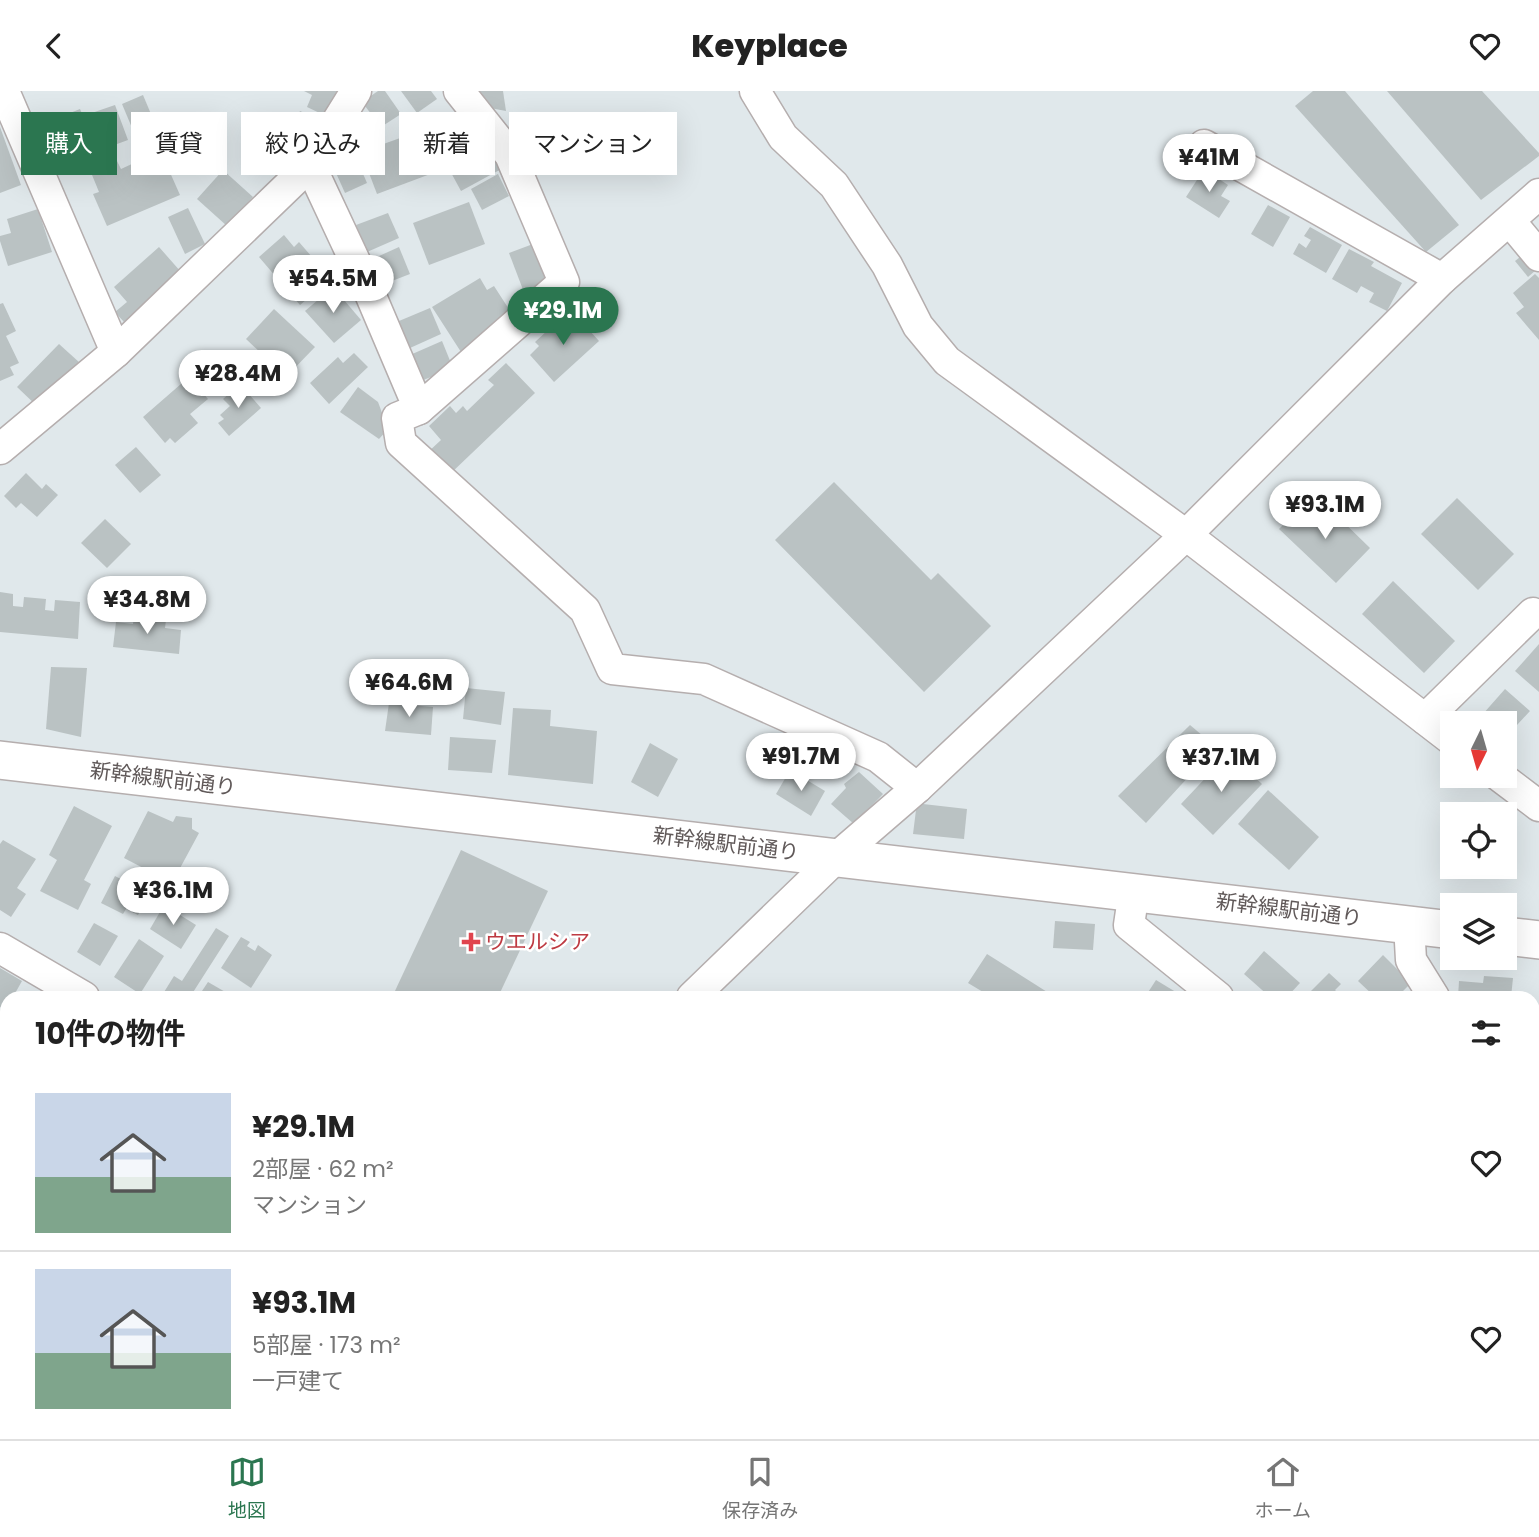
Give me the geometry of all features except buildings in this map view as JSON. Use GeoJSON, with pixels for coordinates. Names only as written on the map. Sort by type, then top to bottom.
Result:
{"type":"FeatureCollection","features":[{"type":"Feature","properties":{"kind":"street"},"geometry":{"type":"LineString","coordinates":[[4,91],[116,352]]}},
{"type":"Feature","properties":{"kind":"street"},"geometry":{"type":"LineString","coordinates":[[343,112],[356,91]]}},
{"type":"Feature","properties":{"kind":"street"},"geometry":{"type":"LineString","coordinates":[[459,91],[510,155],[564,282],[419,409],[397,418],[401,443],[585,610],[612,669],[704,679],[878,757],[917,788]]}},
{"type":"Feature","properties":{"kind":"street"},"geometry":{"type":"LineString","coordinates":[[755,91],[783,137],[834,185],[887,265],[918,327],[947,361],[1186,535],[1440,731]]}},
{"type":"Feature","properties":{"kind":"street"},"geometry":{"type":"LineString","coordinates":[[1204,145],[1442,279]]}},
{"type":"Feature","properties":{"kind":"street"},"geometry":{"type":"LineString","coordinates":[[0,449],[116,352],[300,175]]}},
{"type":"Feature","properties":{"kind":"street"},"geometry":{"type":"LineString","coordinates":[[315,175],[368,289],[419,409]]}},
{"type":"Feature","properties":{"kind":"street"},"geometry":{"type":"LineString","coordinates":[[698,991],[837,857],[917,788],[1186,535],[1442,279],[1539,194]]}},
{"type":"Feature","properties":{"kind":"street"},"geometry":{"type":"LineString","coordinates":[[1510,221],[1539,256]]}},
{"type":"Feature","properties":{"kind":"street"},"geometry":{"type":"LineString","coordinates":[[1425,719],[1533,613]]}},
{"type":"Feature","properties":{"kind":"street","name":"新幹線駅前通り"},"geometry":{"type":"LineString","coordinates":[[0,760],[1440,929]]}},
{"type":"Feature","properties":{"kind":"street"},"geometry":{"type":"LineString","coordinates":[[1516,788],[1539,806]]}},
{"type":"Feature","properties":{"kind":"street"},"geometry":{"type":"LineString","coordinates":[[1134,891],[1129,925],[1210,991]]}},
{"type":"Feature","properties":{"kind":"street"},"geometry":{"type":"LineString","coordinates":[[1409,925],[1410,960],[1430,991]]}},
{"type":"Feature","properties":{"kind":"street"},"geometry":{"type":"LineString","coordinates":[[1517,937],[1539,940]]}},
{"type":"Feature","properties":{"kind":"street"},"geometry":{"type":"LineString","coordinates":[[0,948],[73,991]]}},
{"type":"Feature","properties":{"kind":"place","name":"ウエルシア"},"geometry":{"type":"Point","coordinates":[471,942]}}]}
